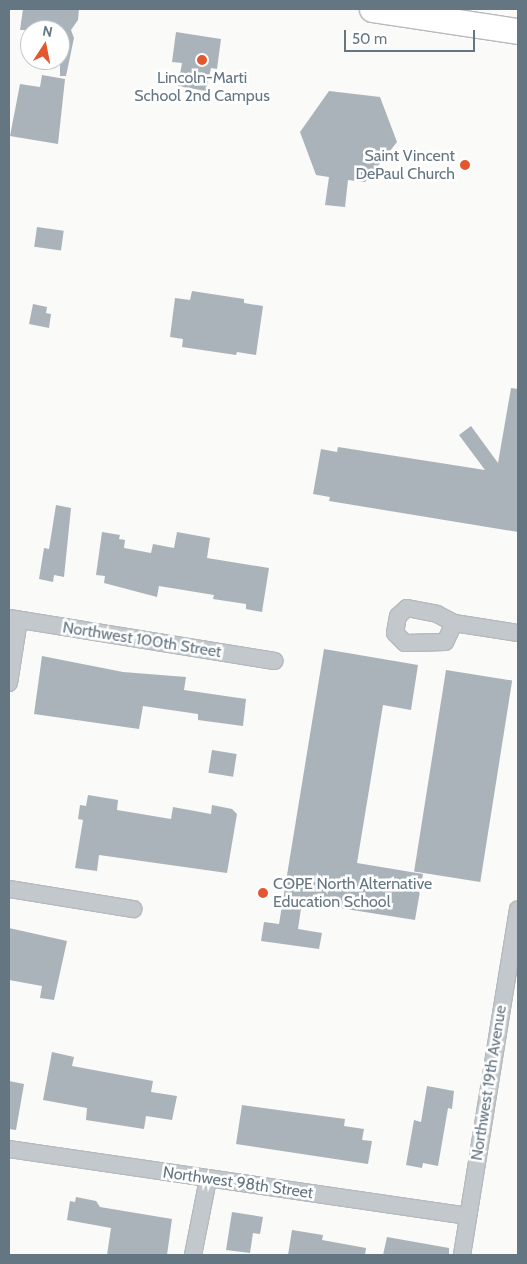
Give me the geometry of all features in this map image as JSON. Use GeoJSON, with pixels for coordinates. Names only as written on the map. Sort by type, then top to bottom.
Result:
{"type":"FeatureCollection","features":[{"type":"Feature","properties":{"kind":"main road"},"geometry":{"type":"LineString","coordinates":[[372,9],[441,14],[518,31]]}},
{"type":"Feature","properties":{"kind":"street","name":"Northwest 100th Street"},"geometry":{"type":"LineString","coordinates":[[14,619],[275,661]]}},
{"type":"Feature","properties":{"kind":"street"},"geometry":{"type":"LineString","coordinates":[[9,683],[14,619]]}},
{"type":"Feature","properties":{"kind":"street"},"geometry":{"type":"LineString","coordinates":[[454,623],[518,633]]}},
{"type":"Feature","properties":{"kind":"street"},"geometry":{"type":"LineString","coordinates":[[9,889],[133,910]]}},
{"type":"Feature","properties":{"kind":"street","name":"Northwest 19th Avenue"},"geometry":{"type":"LineString","coordinates":[[462,1255],[518,910]]}},
{"type":"Feature","properties":{"kind":"street","name":"Northwest 98th Street"},"geometry":{"type":"LineString","coordinates":[[9,1149],[467,1216]]}},
{"type":"Feature","properties":{"kind":"street"},"geometry":{"type":"LineString","coordinates":[[193,1255],[208,1179]]}},
{"type":"Feature","properties":{"kind":"building"},"geometry":{"type":"Polygon","coordinates":[[[23,9],[79,9],[78,20],[71,30],[74,38],[70,57],[70,20],[21,20],[23,9]]]}},
{"type":"Feature","properties":{"kind":"building"},"geometry":{"type":"Polygon","coordinates":[[[176,32],[221,39],[217,69],[211,68],[206,91],[178,86],[182,63],[172,62],[176,32]]]}},
{"type":"Feature","properties":{"kind":"building"},"geometry":{"type":"Polygon","coordinates":[[[60,70],[67,70],[66,76],[60,76],[60,70]]]}},
{"type":"Feature","properties":{"kind":"building"},"geometry":{"type":"Polygon","coordinates":[[[42,75],[65,79],[58,144],[10,136],[20,84],[40,87],[42,75]]]}},
{"type":"Feature","properties":{"kind":"building"},"geometry":{"type":"Polygon","coordinates":[[[329,91],[380,97],[397,142],[365,182],[348,180],[345,207],[325,205],[329,177],[316,175],[300,132],[329,91]]]}},
{"type":"Feature","properties":{"kind":"building"},"geometry":{"type":"Polygon","coordinates":[[[37,227],[64,231],[61,251],[34,247],[37,227]]]}},
{"type":"Feature","properties":{"kind":"building"},"geometry":{"type":"Polygon","coordinates":[[[192,291],[244,299],[244,303],[263,306],[256,355],[237,352],[236,355],[182,347],[183,339],[170,337],[175,298],[190,300],[192,291]]]}},
{"type":"Feature","properties":{"kind":"building"},"geometry":{"type":"Polygon","coordinates":[[[33,304],[47,307],[46,313],[51,314],[49,328],[29,324],[33,304]]]}},
{"type":"Feature","properties":{"kind":"building"},"geometry":{"type":"Polygon","coordinates":[[[511,388],[518,389],[518,532],[329,501],[330,497],[313,494],[321,449],[337,452],[338,447],[485,470],[459,435],[471,426],[498,463],[511,388]]]}},
{"type":"Feature","properties":{"kind":"building"},"geometry":{"type":"Polygon","coordinates":[[[56,505],[71,508],[64,577],[54,575],[53,582],[39,579],[44,548],[49,549],[56,505]]]}},
{"type":"Feature","properties":{"kind":"building"},"geometry":{"type":"Polygon","coordinates":[[[102,532],[120,535],[119,539],[125,540],[124,548],[151,553],[153,544],[174,548],[177,532],[210,538],[207,558],[269,568],[262,612],[246,609],[246,604],[213,599],[214,595],[159,586],[157,597],[104,583],[105,576],[96,575],[102,532]]]}},
{"type":"Feature","properties":{"kind":"building"},"geometry":{"type":"Polygon","coordinates":[[[324,649],[418,665],[411,710],[383,705],[357,863],[423,874],[415,920],[302,902],[298,929],[322,933],[319,949],[261,941],[264,922],[279,924],[324,649]]]}},
{"type":"Feature","properties":{"kind":"building"},"geometry":{"type":"Polygon","coordinates":[[[42,656],[123,672],[186,677],[184,690],[246,699],[243,726],[198,720],[198,714],[143,706],[139,729],[34,714],[42,656]]]}},
{"type":"Feature","properties":{"kind":"building"},"geometry":{"type":"Polygon","coordinates":[[[446,670],[512,680],[480,882],[414,871],[446,670]]]}},
{"type":"Feature","properties":{"kind":"building"},"geometry":{"type":"Polygon","coordinates":[[[212,750],[237,754],[233,777],[208,773],[212,750]]]}},
{"type":"Feature","properties":{"kind":"building"},"geometry":{"type":"Polygon","coordinates":[[[88,795],[118,800],[117,810],[171,819],[173,807],[211,814],[212,805],[232,809],[237,814],[227,873],[99,855],[97,871],[75,868],[83,820],[78,819],[80,805],[86,806],[88,795]]]}},
{"type":"Feature","properties":{"kind":"building"},"geometry":{"type":"Polygon","coordinates":[[[9,928],[67,941],[54,1000],[40,998],[42,986],[9,980],[9,928]]]}},
{"type":"Feature","properties":{"kind":"building"},"geometry":{"type":"Polygon","coordinates":[[[52,1052],[74,1057],[72,1066],[153,1081],[151,1092],[177,1096],[172,1120],[146,1116],[144,1129],[86,1120],[87,1108],[43,1100],[52,1052]]]}},
{"type":"Feature","properties":{"kind":"building"},"geometry":{"type":"Polygon","coordinates":[[[9,1081],[24,1084],[16,1130],[9,1129],[9,1081]]]}},
{"type":"Feature","properties":{"kind":"building"},"geometry":{"type":"Polygon","coordinates":[[[427,1086],[454,1091],[452,1109],[448,1108],[438,1166],[423,1163],[422,1168],[406,1165],[414,1120],[421,1122],[427,1086]]]}},
{"type":"Feature","properties":{"kind":"building"},"geometry":{"type":"Polygon","coordinates":[[[242,1105],[345,1119],[344,1126],[364,1129],[362,1140],[372,1141],[368,1164],[236,1144],[242,1105]]]}},
{"type":"Feature","properties":{"kind":"building"},"geometry":{"type":"Polygon","coordinates":[[[76,1197],[96,1201],[100,1207],[172,1219],[167,1255],[107,1255],[111,1228],[67,1220],[70,1201],[75,1202],[76,1197]]]}},
{"type":"Feature","properties":{"kind":"building"},"geometry":{"type":"Polygon","coordinates":[[[232,1212],[263,1217],[260,1234],[253,1233],[250,1253],[226,1250],[232,1212]]]}},
{"type":"Feature","properties":{"kind":"building"},"geometry":{"type":"Polygon","coordinates":[[[292,1230],[323,1235],[322,1240],[366,1248],[365,1255],[288,1255],[292,1230]]]}},
{"type":"Feature","properties":{"kind":"building"},"geometry":{"type":"Polygon","coordinates":[[[387,1237],[449,1248],[449,1255],[383,1255],[387,1237]]]}},
{"type":"Feature","properties":{"kind":"place","name":"Lincoln-Marti School 2nd Campus"},"geometry":{"type":"Point","coordinates":[202,60]}},
{"type":"Feature","properties":{"kind":"place","name":"Saint Vincent DePaul Church"},"geometry":{"type":"Point","coordinates":[465,165]}},
{"type":"Feature","properties":{"kind":"place","name":"COPE North Alternative Education School"},"geometry":{"type":"Point","coordinates":[263,893]}}]}
